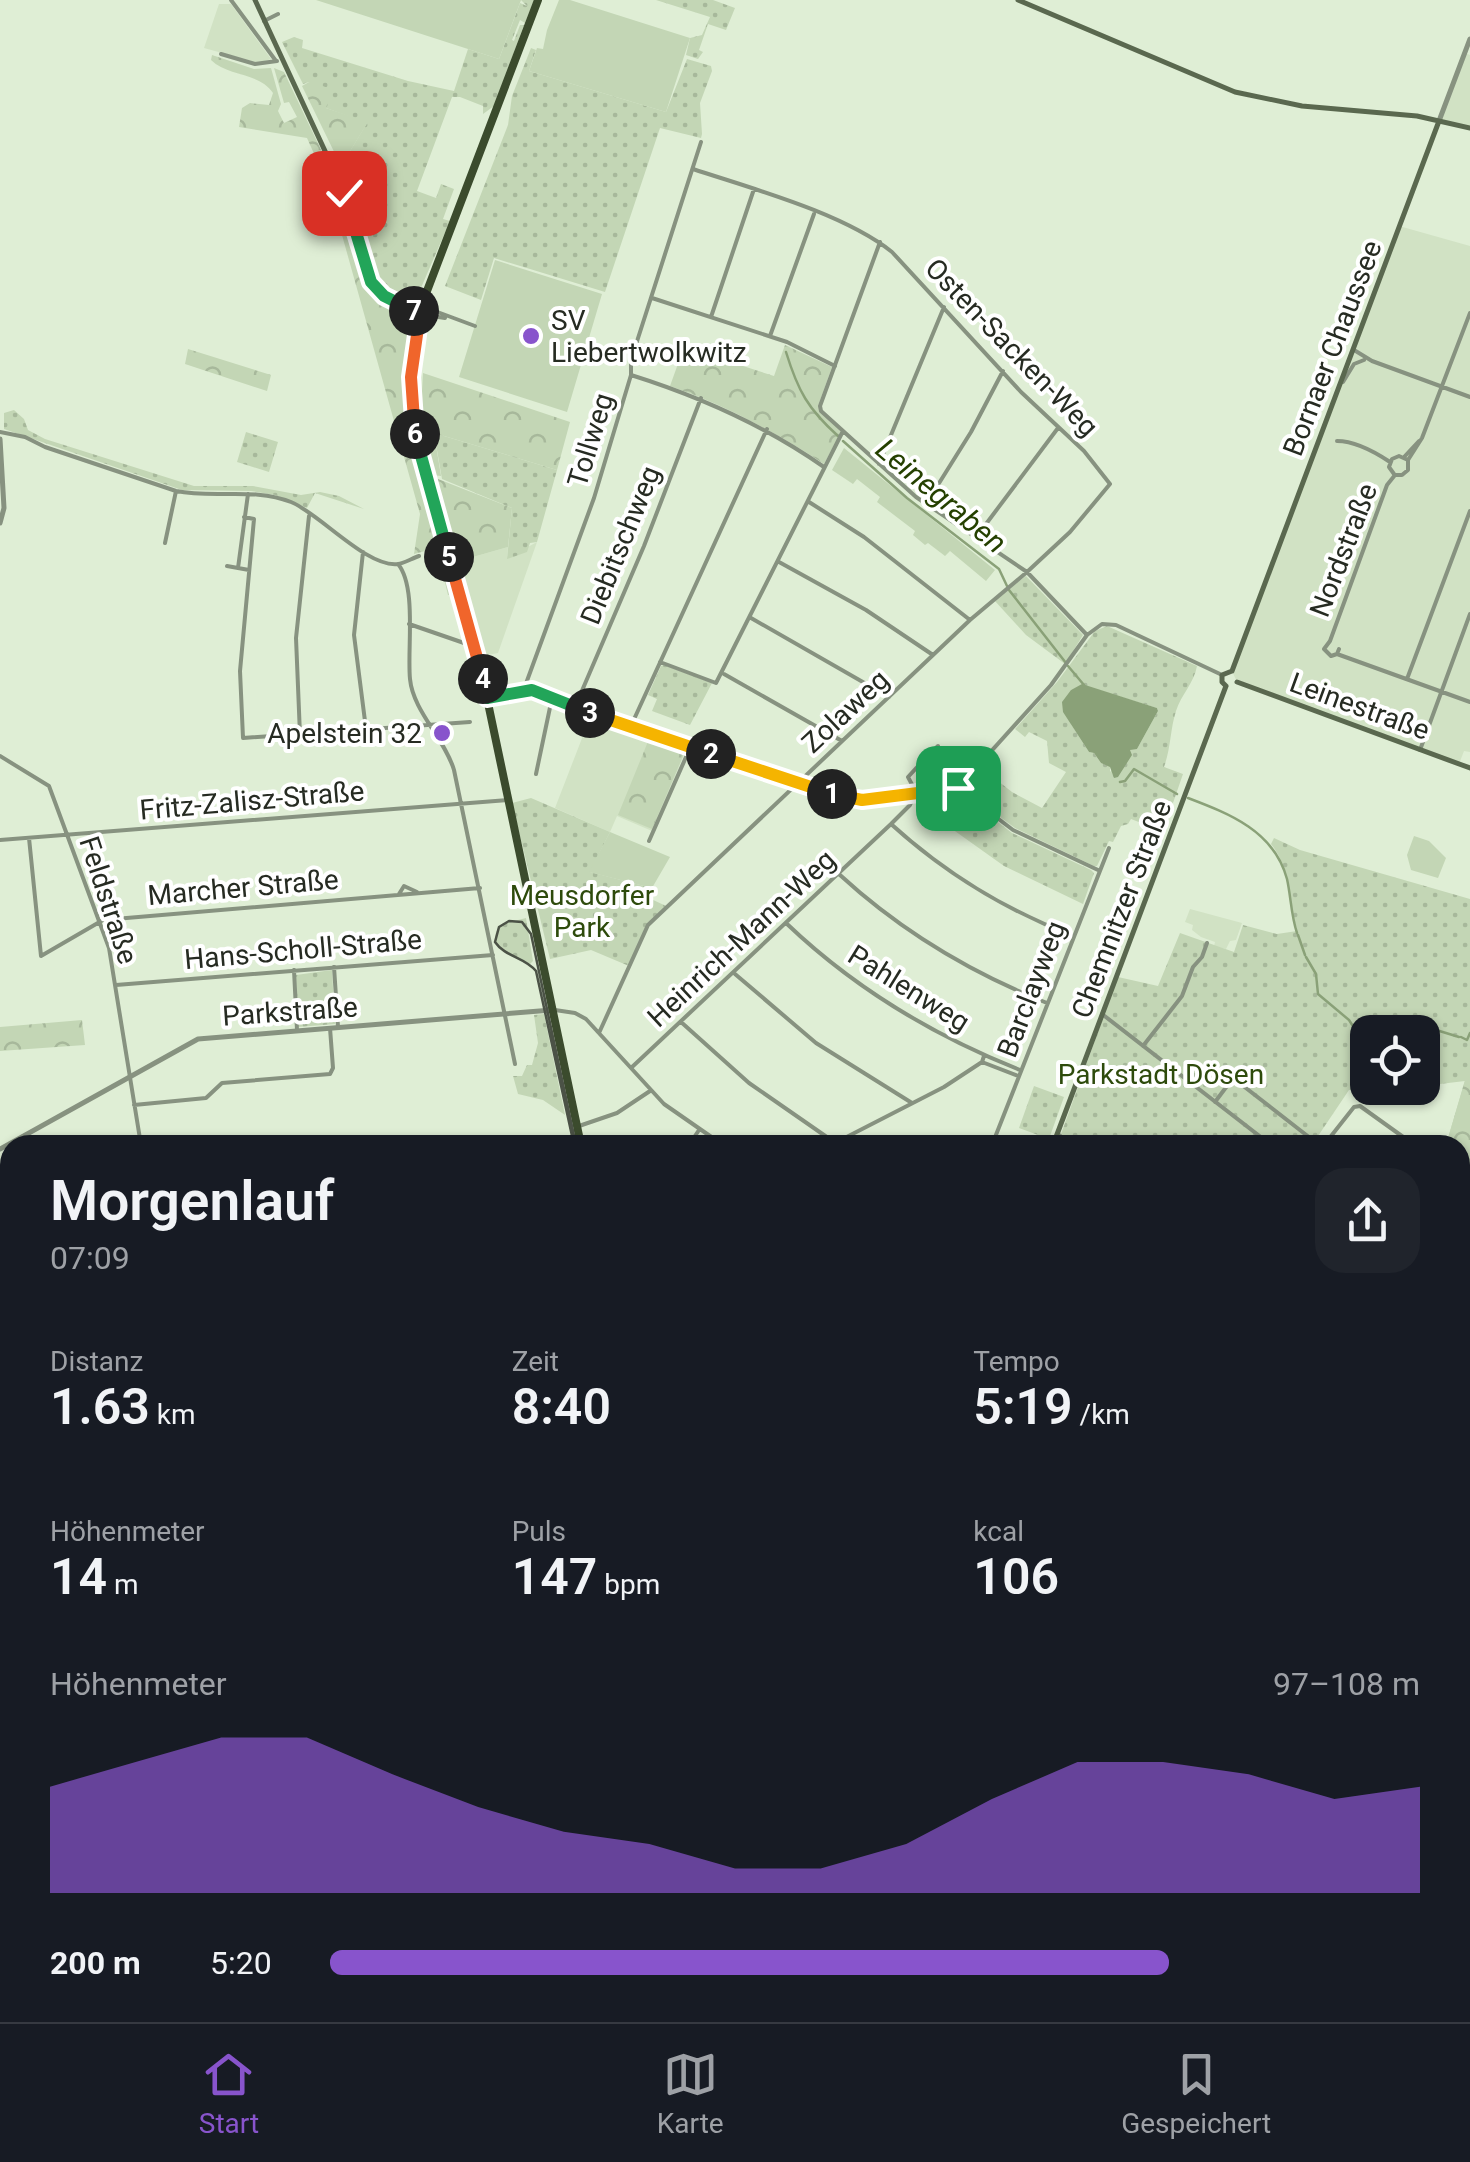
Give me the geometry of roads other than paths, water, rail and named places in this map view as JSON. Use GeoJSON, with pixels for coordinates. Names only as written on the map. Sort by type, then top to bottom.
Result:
{"type":"FeatureCollection","features":[{"type":"Feature","properties":{"kind":"main road"},"geometry":{"type":"LineString","coordinates":[[255,0],[279,60],[338,179],[367,274],[379,292],[394,302],[421,310]]}},
{"type":"Feature","properties":{"kind":"main road"},"geometry":{"type":"LineString","coordinates":[[538,0],[427,291],[411,377],[413,422],[436,526],[487,698],[579,1135]]}},
{"type":"Feature","properties":{"kind":"main road"},"geometry":{"type":"LineString","coordinates":[[1018,0],[1198,79],[1260,99],[1338,110],[1408,114],[1470,128]]}},
{"type":"Feature","properties":{"kind":"main road","name":"Bornaer Chaussee"},"geometry":{"type":"LineString","coordinates":[[1232,670],[1438,122]]}},
{"type":"Feature","properties":{"kind":"main road"},"geometry":{"type":"LineString","coordinates":[[409,304],[427,291]]}},
{"type":"Feature","properties":{"kind":"main road"},"geometry":{"type":"LineString","coordinates":[[394,302],[421,310]]}},
{"type":"Feature","properties":{"kind":"main road"},"geometry":{"type":"LineString","coordinates":[[1232,670],[1237,682],[1226,686],[1222,675],[1232,670]]}},
{"type":"Feature","properties":{"kind":"main road","name":"Leinestraße"},"geometry":{"type":"LineString","coordinates":[[1237,682],[1470,768]]}},
{"type":"Feature","properties":{"kind":"main road","name":"Chemnitzer Straße"},"geometry":{"type":"LineString","coordinates":[[1058,1134],[1226,686]]}},
{"type":"Feature","properties":{"kind":"street"},"geometry":{"type":"LineString","coordinates":[[221,54],[255,64],[279,60],[231,0]]}},
{"type":"Feature","properties":{"kind":"street"},"geometry":{"type":"LineString","coordinates":[[264,21],[278,14]]}},
{"type":"Feature","properties":{"kind":"street","name":"Bornaer Chaussee"},"geometry":{"type":"LineString","coordinates":[[1438,122],[1470,39]]}},
{"type":"Feature","properties":{"kind":"street","name":"Tollweg"},"geometry":{"type":"LineString","coordinates":[[524,689],[594,498],[631,375],[631,360],[701,142]]}},
{"type":"Feature","properties":{"kind":"street"},"geometry":{"type":"LineString","coordinates":[[693,169],[814,212],[880,242],[821,411],[926,504],[1028,572],[1087,635]]}},
{"type":"Feature","properties":{"kind":"street"},"geometry":{"type":"LineString","coordinates":[[711,317],[754,189]]}},
{"type":"Feature","properties":{"kind":"street"},"geometry":{"type":"LineString","coordinates":[[770,336],[814,212]]}},
{"type":"Feature","properties":{"kind":"street","name":"Osten-Sacken-Weg"},"geometry":{"type":"LineString","coordinates":[[880,242],[1084,451],[1110,484]]}},
{"type":"Feature","properties":{"kind":"street"},"geometry":{"type":"LineString","coordinates":[[651,298],[770,336],[835,366]]}},
{"type":"Feature","properties":{"kind":"street"},"geometry":{"type":"LineString","coordinates":[[879,464],[944,307]]}},
{"type":"Feature","properties":{"kind":"street"},"geometry":{"type":"LineString","coordinates":[[421,310],[476,326]]}},
{"type":"Feature","properties":{"kind":"street"},"geometry":{"type":"LineString","coordinates":[[1406,458],[1422,438],[1470,313]]}},
{"type":"Feature","properties":{"kind":"street"},"geometry":{"type":"LineString","coordinates":[[1353,352],[1372,361]]}},
{"type":"Feature","properties":{"kind":"street"},"geometry":{"type":"LineString","coordinates":[[1353,352],[1470,397]]}},
{"type":"Feature","properties":{"kind":"street"},"geometry":{"type":"LineString","coordinates":[[1338,390],[1352,367],[1364,360]]}},
{"type":"Feature","properties":{"kind":"street"},"geometry":{"type":"LineString","coordinates":[[926,504],[1003,371]]}},
{"type":"Feature","properties":{"kind":"street"},"geometry":{"type":"LineString","coordinates":[[631,375],[700,398],[767,430],[824,467]]}},
{"type":"Feature","properties":{"kind":"street","name":"Diebitschweg"},"geometry":{"type":"LineString","coordinates":[[576,707],[644,546],[700,398]]}},
{"type":"Feature","properties":{"kind":"street"},"geometry":{"type":"LineString","coordinates":[[977,536],[1058,428]]}},
{"type":"Feature","properties":{"kind":"street"},"geometry":{"type":"LineString","coordinates":[[630,728],[767,430]]}},
{"type":"Feature","properties":{"kind":"street"},"geometry":{"type":"LineString","coordinates":[[660,662],[716,683],[843,431]]}},
{"type":"Feature","properties":{"kind":"street"},"geometry":{"type":"LineString","coordinates":[[0,523],[0,436],[26,437],[44,447],[176,491],[248,493],[292,502],[362,552],[398,564],[419,556]]}},
{"type":"Feature","properties":{"kind":"street","name":"Nordstraße"},"geometry":{"type":"LineString","coordinates":[[1337,441],[1375,452],[1390,462],[1395,474]]}},
{"type":"Feature","properties":{"kind":"street","name":"Nordstraße"},"geometry":{"type":"LineString","coordinates":[[1390,462],[1396,456],[1406,458],[1407,472],[1395,474],[1387,485],[1325,652],[1330,656],[1340,652],[1470,702]]}},
{"type":"Feature","properties":{"kind":"street","name":"Zolaweg"},"geometry":{"type":"LineString","coordinates":[[599,1033],[651,921],[970,620],[1028,572],[1070,532],[1110,484]]}},
{"type":"Feature","properties":{"kind":"street"},"geometry":{"type":"LineString","coordinates":[[164,543],[176,491]]}},
{"type":"Feature","properties":{"kind":"street"},"geometry":{"type":"LineString","coordinates":[[238,568],[248,493]]}},
{"type":"Feature","properties":{"kind":"street"},"geometry":{"type":"LineString","coordinates":[[808,501],[864,537],[970,620]]}},
{"type":"Feature","properties":{"kind":"street"},"geometry":{"type":"LineString","coordinates":[[3,512],[8,519]]}},
{"type":"Feature","properties":{"kind":"street"},"geometry":{"type":"LineString","coordinates":[[1407,678],[1470,512]]}},
{"type":"Feature","properties":{"kind":"street"},"geometry":{"type":"LineString","coordinates":[[300,736],[296,638],[310,514]]}},
{"type":"Feature","properties":{"kind":"street"},"geometry":{"type":"LineString","coordinates":[[244,516],[254,519],[240,671],[246,740],[470,722]]}},
{"type":"Feature","properties":{"kind":"street"},"geometry":{"type":"LineString","coordinates":[[362,552],[354,635],[366,730]]}},
{"type":"Feature","properties":{"kind":"street"},"geometry":{"type":"LineString","coordinates":[[779,562],[866,610],[934,654]]}},
{"type":"Feature","properties":{"kind":"street"},"geometry":{"type":"LineString","coordinates":[[398,564],[406,582],[410,684],[449,754],[515,1064]]}},
{"type":"Feature","properties":{"kind":"street"},"geometry":{"type":"LineString","coordinates":[[227,566],[249,570]]}},
{"type":"Feature","properties":{"kind":"street"},"geometry":{"type":"LineString","coordinates":[[1420,750],[1470,614]]}},
{"type":"Feature","properties":{"kind":"street"},"geometry":{"type":"LineString","coordinates":[[751,618],[889,697]]}},
{"type":"Feature","properties":{"kind":"street"},"geometry":{"type":"LineString","coordinates":[[409,624],[464,643]]}},
{"type":"Feature","properties":{"kind":"street"},"geometry":{"type":"LineString","coordinates":[[958,788],[1051,686],[1087,635],[1102,624],[1116,625],[1222,675]]}},
{"type":"Feature","properties":{"kind":"street","name":"Nordstraße"},"geometry":{"type":"LineString","coordinates":[[1330,641],[1337,643],[1340,652]]}},
{"type":"Feature","properties":{"kind":"street"},"geometry":{"type":"LineString","coordinates":[[722,672],[842,741]]}},
{"type":"Feature","properties":{"kind":"street"},"geometry":{"type":"LineString","coordinates":[[487,698],[524,689],[630,728],[853,800],[958,788],[1013,830],[1098,870]]}},
{"type":"Feature","properties":{"kind":"street"},"geometry":{"type":"LineString","coordinates":[[536,774],[552,698]]}},
{"type":"Feature","properties":{"kind":"street"},"geometry":{"type":"LineString","coordinates":[[916,792],[908,778],[938,746]]}},
{"type":"Feature","properties":{"kind":"street"},"geometry":{"type":"LineString","coordinates":[[650,841],[690,748]]}},
{"type":"Feature","properties":{"kind":"street","name":"Feldstraße"},"geometry":{"type":"LineString","coordinates":[[0,756],[50,786],[111,954],[138,1135]]}},
{"type":"Feature","properties":{"kind":"street"},"geometry":{"type":"LineString","coordinates":[[922,762],[943,782],[944,789]]}},
{"type":"Feature","properties":{"kind":"street","name":"Heinrich-Mann-Weg"},"geometry":{"type":"LineString","coordinates":[[631,1068],[891,824],[910,805],[916,792]]}},
{"type":"Feature","properties":{"kind":"street","name":"Fritz-Zalisz-Straße"},"geometry":{"type":"LineString","coordinates":[[0,840],[508,800]]}},
{"type":"Feature","properties":{"kind":"street"},"geometry":{"type":"LineString","coordinates":[[891,824],[968,885],[1002,905],[1073,936]]}},
{"type":"Feature","properties":{"kind":"street","name":"Marcher Straße"},"geometry":{"type":"LineString","coordinates":[[30,838],[41,956],[99,922],[131,916],[480,888]]}},
{"type":"Feature","properties":{"kind":"street","name":"Barclayweg"},"geometry":{"type":"LineString","coordinates":[[996,1135],[1109,848]]}},
{"type":"Feature","properties":{"kind":"street"},"geometry":{"type":"LineString","coordinates":[[839,874],[889,918],[927,944],[984,977],[1046,1003]]}},
{"type":"Feature","properties":{"kind":"street","name":"Pahlenweg"},"geometry":{"type":"LineString","coordinates":[[786,923],[838,970],[890,1006],[983,1059],[1019,1074]]}},
{"type":"Feature","properties":{"kind":"street"},"geometry":{"type":"LineString","coordinates":[[1143,1046],[1182,996],[1192,966],[1202,957],[1207,943]]}},
{"type":"Feature","properties":{"kind":"street","name":"Hans-Scholl-Straße"},"geometry":{"type":"LineString","coordinates":[[116,985],[493,954]]}},
{"type":"Feature","properties":{"kind":"street"},"geometry":{"type":"LineString","coordinates":[[334,967],[338,1027]]}},
{"type":"Feature","properties":{"kind":"street"},"geometry":{"type":"LineString","coordinates":[[294,970],[297,1030]]}},
{"type":"Feature","properties":{"kind":"street"},"geometry":{"type":"LineString","coordinates":[[733,972],[816,1043],[912,1103]]}},
{"type":"Feature","properties":{"kind":"street"},"geometry":{"type":"LineString","coordinates":[[552,1010],[580,1015],[650,1091],[706,1135]]}},
{"type":"Feature","properties":{"kind":"street","name":"Parkstraße"},"geometry":{"type":"LineString","coordinates":[[25,1135],[198,1039],[552,1010]]}},
{"type":"Feature","properties":{"kind":"street"},"geometry":{"type":"LineString","coordinates":[[1102,1014],[1258,1135]]}},
{"type":"Feature","properties":{"kind":"street"},"geometry":{"type":"LineString","coordinates":[[681,1022],[748,1083],[821,1135]]}},
{"type":"Feature","properties":{"kind":"street"},"geometry":{"type":"LineString","coordinates":[[133,1105],[206,1098],[222,1083],[330,1074],[330,1028]]}},
{"type":"Feature","properties":{"kind":"street"},"geometry":{"type":"LineString","coordinates":[[848,1135],[912,1103],[983,1059]]}},
{"type":"Feature","properties":{"kind":"street"},"geometry":{"type":"LineString","coordinates":[[1215,1102],[1233,1078],[1303,1135]]}},
{"type":"Feature","properties":{"kind":"street"},"geometry":{"type":"LineString","coordinates":[[577,1126],[617,1114],[650,1091]]}},
{"type":"Feature","properties":{"kind":"street"},"geometry":{"type":"LineString","coordinates":[[1332,1135],[1356,1106],[1364,1107],[1401,1135]]}},
{"type":"Feature","properties":{"kind":"street"},"geometry":{"type":"LineString","coordinates":[[695,1135],[698,1130]]}},
{"type":"Feature","properties":{"kind":"waterway","name":"Leinegraben"},"geometry":{"type":"LineString","coordinates":[[786,352],[805,398],[838,436]]}},
{"type":"Feature","properties":{"kind":"waterway","name":"Leinegraben"},"geometry":{"type":"LineString","coordinates":[[843,441],[907,498],[999,569],[1007,586]]}},
{"type":"Feature","properties":{"kind":"waterway","name":"Leinegraben"},"geometry":{"type":"LineString","coordinates":[[1009,590],[1066,663]]}},
{"type":"Feature","properties":{"kind":"waterway","name":"Leinegraben"},"geometry":{"type":"LineString","coordinates":[[1068,666],[1084,685]]}},
{"type":"Feature","properties":{"kind":"waterway","name":"Leinegraben"},"geometry":{"type":"LineString","coordinates":[[1120,782],[1134,769],[1177,794]]}},
{"type":"Feature","properties":{"kind":"waterway","name":"Leinegraben"},"geometry":{"type":"LineString","coordinates":[[1188,798],[1248,826],[1272,848],[1287,879],[1297,933]]}},
{"type":"Feature","properties":{"kind":"waterway","name":"Leinegraben"},"geometry":{"type":"LineString","coordinates":[[1298,935],[1305,955]]}},
{"type":"Feature","properties":{"kind":"waterway","name":"Leinegraben"},"geometry":{"type":"LineString","coordinates":[[1306,957],[1316,974],[1318,994],[1350,1022]]}},
{"type":"Feature","properties":{"kind":"waterway","name":"Leinegraben"},"geometry":{"type":"LineString","coordinates":[[1440,1031],[1459,1037]]}},
{"type":"Feature","properties":{"kind":"waterway","name":"Leinegraben"},"geometry":{"type":"LineString","coordinates":[[1461,1037],[1467,1040],[1470,1033]]}},
{"type":"Feature","properties":{"kind":"tram line"},"geometry":{"type":"LineString","coordinates":[[572,1135],[536,971],[495,942],[499,927],[509,921],[522,922],[531,934],[574,1135]]}},
{"type":"Feature","properties":{"kind":"place","name":"SV Liebertwolkwitz"},"geometry":{"type":"Point","coordinates":[531,336]}},
{"type":"Feature","properties":{"kind":"place","name":"Apelstein 32"},"geometry":{"type":"Point","coordinates":[442,733]}},
{"type":"Feature","properties":{"kind":"park label","name":"Meusdorfer Park"},"geometry":{"type":"Point","coordinates":[582,911]}},
{"type":"Feature","properties":{"kind":"park label","name":"Parkstadt Dösen"},"geometry":{"type":"Point","coordinates":[1161,1074]}}]}
